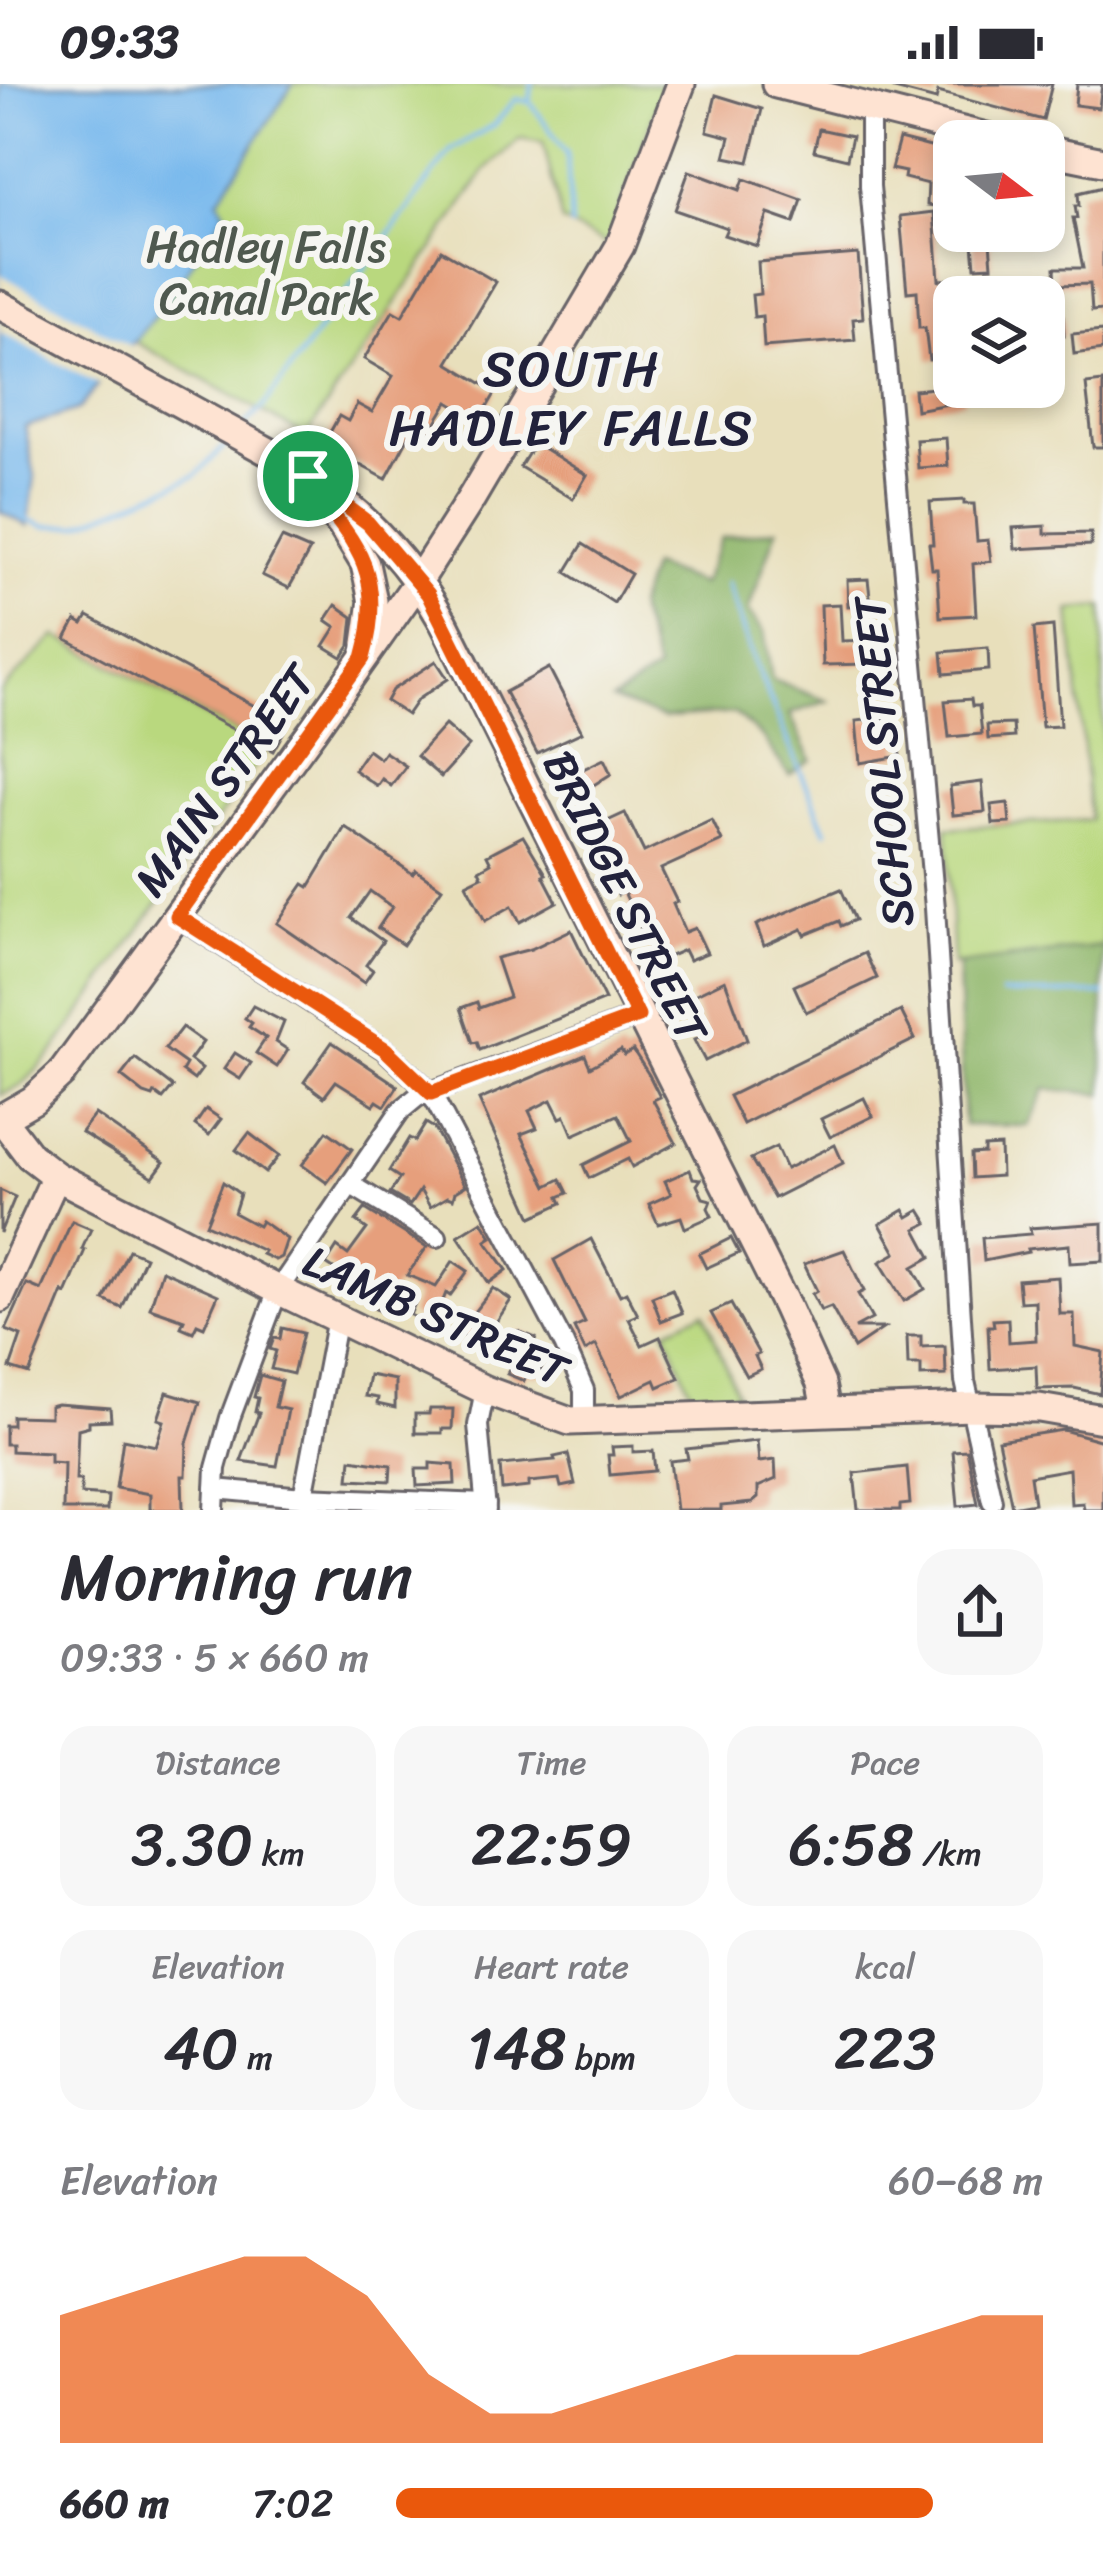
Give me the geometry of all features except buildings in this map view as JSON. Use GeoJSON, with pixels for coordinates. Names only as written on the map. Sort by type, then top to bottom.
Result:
{"type":"FeatureCollection","features":[{"type":"Feature","properties":{"kind":"main road","name":"MAIN STREET"},"geometry":{"type":"LineString","coordinates":[[1,1119],[33,1100],[62,1073],[418,580],[620,246],[681,84]]}},
{"type":"Feature","properties":{"kind":"main road"},"geometry":{"type":"LineString","coordinates":[[776,84],[933,124]]}},
{"type":"Feature","properties":{"kind":"main road"},"geometry":{"type":"LineString","coordinates":[[1065,154],[1103,162]]}},
{"type":"Feature","properties":{"kind":"main road"},"geometry":{"type":"LineString","coordinates":[[0,305],[291,464],[343,526],[365,565],[374,612],[363,658]]}},
{"type":"Feature","properties":{"kind":"main road","name":"BRIDGE STREET"},"geometry":{"type":"LineString","coordinates":[[291,464],[356,512],[418,580],[464,660],[786,1306],[820,1384],[826,1410]]}},
{"type":"Feature","properties":{"kind":"main road","name":"LAMB STREET"},"geometry":{"type":"LineString","coordinates":[[1,1119],[30,1156],[56,1176],[278,1290],[542,1414],[584,1422],[973,1407],[1039,1408],[1103,1419]]}},
{"type":"Feature","properties":{"kind":"main road"},"geometry":{"type":"LineString","coordinates":[[0,1298],[56,1176]]}},
{"type":"Feature","properties":{"kind":"street","name":"SCHOOL STREET"},"geometry":{"type":"LineString","coordinates":[[870,109],[873,225],[935,910],[964,1361],[992,1501]]}},
{"type":"Feature","properties":{"kind":"street"},"geometry":{"type":"LineString","coordinates":[[177,916],[385,1049],[431,1093],[564,1344],[584,1390],[584,1422]]}},
{"type":"Feature","properties":{"kind":"street"},"geometry":{"type":"LineString","coordinates":[[214,1510],[216,1468],[230,1418],[278,1290],[400,1111],[411,1100],[638,1016]]}},
{"type":"Feature","properties":{"kind":"street"},"geometry":{"type":"LineString","coordinates":[[350,1184],[437,1237]]}},
{"type":"Feature","properties":{"kind":"street"},"geometry":{"type":"LineString","coordinates":[[303,1497],[337,1318]]}},
{"type":"Feature","properties":{"kind":"street"},"geometry":{"type":"LineString","coordinates":[[215,1489],[486,1507],[478,1424],[485,1390]]}},
{"type":"Feature","properties":{"kind":"green space","name":"Hadley Falls Canal Park"},"geometry":{"type":"Polygon","coordinates":[[[258,84],[664,84],[608,245],[562,222],[543,142],[520,138],[485,171],[306,436],[81,312],[258,84]]]}},
{"type":"Feature","properties":{"kind":"green space"},"geometry":{"type":"Polygon","coordinates":[[[777,529],[748,611],[764,632],[772,680],[828,701],[790,714],[811,760],[789,775],[762,737],[734,713],[663,718],[612,700],[657,670],[637,607],[651,566],[702,584],[721,538],[777,529]]]}},
{"type":"Feature","properties":{"kind":"green space"},"geometry":{"type":"Polygon","coordinates":[[[1103,607],[1103,946],[953,965],[947,828],[1090,820],[1070,610],[1103,607]]]}},
{"type":"Feature","properties":{"kind":"green space"},"geometry":{"type":"Polygon","coordinates":[[[56,636],[267,749],[52,1054],[21,1086],[0,1095],[0,692],[56,636]]]}},
{"type":"Feature","properties":{"kind":"green space"},"geometry":{"type":"Polygon","coordinates":[[[1103,946],[1103,1094],[1045,1089],[1028,1126],[964,1125],[958,965],[1103,946]]]}},
{"type":"Feature","properties":{"kind":"green space"},"geometry":{"type":"Polygon","coordinates":[[[704,1312],[737,1394],[693,1397],[666,1330],[704,1312]]]}},
{"type":"Feature","properties":{"kind":"water"},"geometry":{"type":"Polygon","coordinates":[[[0,84],[293,84],[218,200],[225,212],[167,301],[78,410],[25,427],[35,476],[28,526],[0,511],[0,84]]]}},
{"type":"Feature","properties":{"kind":"pier"},"geometry":{"type":"Polygon","coordinates":[[[0,274],[136,349],[104,388],[0,332],[0,274]]]}},
{"type":"Feature","properties":{"kind":"waterway"},"geometry":{"type":"LineString","coordinates":[[530,102],[532,84]]}},
{"type":"Feature","properties":{"kind":"waterway"},"geometry":{"type":"LineString","coordinates":[[242,428],[263,407],[451,150],[495,124],[516,99],[530,102],[567,153],[571,226]]}},
{"type":"Feature","properties":{"kind":"waterway"},"geometry":{"type":"LineString","coordinates":[[27,519],[45,526],[78,525],[195,476],[230,441]]}},
{"type":"Feature","properties":{"kind":"waterway"},"geometry":{"type":"LineString","coordinates":[[727,583],[753,659],[826,831]]}},
{"type":"Feature","properties":{"kind":"waterway"},"geometry":{"type":"LineString","coordinates":[[1002,994],[1103,994]]}},
{"type":"Feature","properties":{"kind":"district","name":"SOUTH HADLEY FALLS"},"geometry":{"type":"Point","coordinates":[572,397]}},
{"type":"Feature","properties":{"kind":"route"},"geometry":{"type":"LineString","coordinates":[[291,464],[308,476],[380,535],[428,594],[638,1016],[431,1093],[385,1049],[177,916],[363,658],[372,628],[374,601],[365,565],[343,526],[291,464]]}}]}
